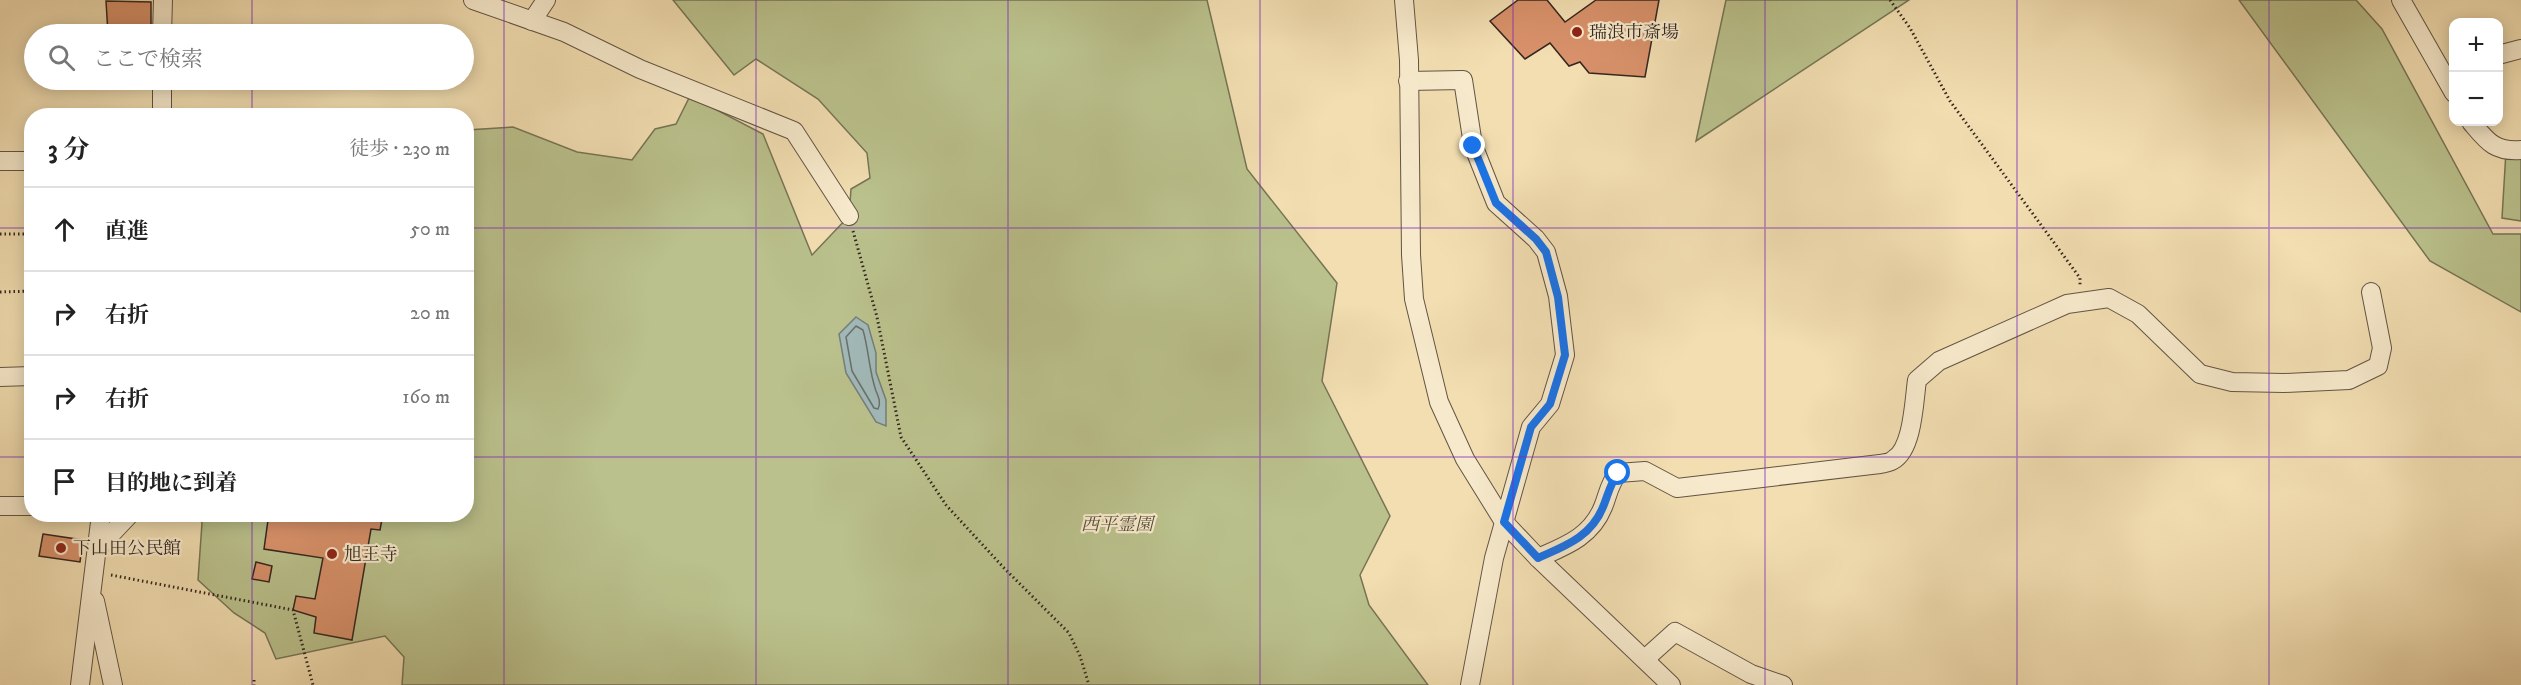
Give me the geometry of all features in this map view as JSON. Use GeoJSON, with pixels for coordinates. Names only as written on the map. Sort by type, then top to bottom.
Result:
{"type":"FeatureCollection","features":[{"type":"Feature","properties":{"kind":"street"},"geometry":{"type":"LineString","coordinates":[[162,24],[163,0]]}},
{"type":"Feature","properties":{"kind":"street"},"geometry":{"type":"LineString","coordinates":[[472,0],[564,32],[640,69],[794,131],[849,216]]}},
{"type":"Feature","properties":{"kind":"street"},"geometry":{"type":"LineString","coordinates":[[532,21],[546,0]]}},
{"type":"Feature","properties":{"kind":"street"},"geometry":{"type":"LineString","coordinates":[[1404,0],[1408,60],[1411,255],[1414,299],[1439,402],[1465,459],[1504,522],[1538,558],[1671,685]]}},
{"type":"Feature","properties":{"kind":"street"},"geometry":{"type":"LineString","coordinates":[[2401,0],[2446,68]]}},
{"type":"Feature","properties":{"kind":"street"},"geometry":{"type":"LineString","coordinates":[[2503,54],[2521,49]]}},
{"type":"Feature","properties":{"kind":"street"},"geometry":{"type":"LineString","coordinates":[[1407,81],[1463,80],[1473,146],[1496,203],[1536,239],[1546,252],[1558,297],[1565,355],[1550,404],[1531,427],[1494,558],[1470,685]]}},
{"type":"Feature","properties":{"kind":"street"},"geometry":{"type":"LineString","coordinates":[[162,90],[162,108]]}},
{"type":"Feature","properties":{"kind":"street"},"geometry":{"type":"LineString","coordinates":[[2475,126],[2488,142],[2506,151],[2521,150]]}},
{"type":"Feature","properties":{"kind":"street"},"geometry":{"type":"LineString","coordinates":[[0,161],[24,160]]}},
{"type":"Feature","properties":{"kind":"street"},"geometry":{"type":"LineString","coordinates":[[1538,558],[1580,538],[1594,524],[1603,507],[1610,483],[1618,473],[1645,471],[1677,488],[1880,464],[1894,460],[1905,446],[1910,433],[1917,380],[1939,361],[2067,304],[2109,298],[2138,314],[2200,374],[2232,382],[2284,383],[2349,380],[2378,366],[2382,348],[2371,291]]}},
{"type":"Feature","properties":{"kind":"street"},"geometry":{"type":"LineString","coordinates":[[0,377],[24,376]]}},
{"type":"Feature","properties":{"kind":"street"},"geometry":{"type":"LineString","coordinates":[[0,506],[24,506]]}},
{"type":"Feature","properties":{"kind":"street"},"geometry":{"type":"LineString","coordinates":[[80,685],[100,522]]}},
{"type":"Feature","properties":{"kind":"street"},"geometry":{"type":"LineString","coordinates":[[97,549],[122,522]]}},
{"type":"Feature","properties":{"kind":"street"},"geometry":{"type":"LineString","coordinates":[[93,580],[113,685]]}},
{"type":"Feature","properties":{"kind":"street"},"geometry":{"type":"LineString","coordinates":[[1645,659],[1675,632],[1751,674],[1783,685]]}},
{"type":"Feature","properties":{"kind":"path"},"geometry":{"type":"LineString","coordinates":[[1890,0],[1910,28],[1950,101],[2080,278],[2080,302]]}},
{"type":"Feature","properties":{"kind":"path"},"geometry":{"type":"LineString","coordinates":[[849,216],[877,317],[901,437],[946,505],[1004,568],[1069,633],[1080,656],[1089,685]]}},
{"type":"Feature","properties":{"kind":"path"},"geometry":{"type":"LineString","coordinates":[[0,234],[24,234]]}},
{"type":"Feature","properties":{"kind":"path"},"geometry":{"type":"LineString","coordinates":[[0,291],[24,291]]}},
{"type":"Feature","properties":{"kind":"path"},"geometry":{"type":"LineString","coordinates":[[93,580],[293,609],[313,685]]}},
{"type":"Feature","properties":{"kind":"path"},"geometry":{"type":"LineString","coordinates":[[254,680],[254,685]]}},
{"type":"Feature","properties":{"kind":"green space","name":"西平霊園"},"geometry":{"type":"Polygon","coordinates":[[[673,0],[1207,0],[1247,169],[1337,283],[1322,381],[1390,516],[1360,575],[1369,605],[1428,685],[402,685],[404,657],[385,636],[276,659],[265,633],[234,613],[198,580],[202,522],[474,522],[474,130],[513,127],[577,152],[632,160],[655,129],[676,124],[690,96],[763,134],[812,255],[849,216],[851,189],[870,178],[867,153],[818,99],[756,59],[734,75],[673,0]]]}},
{"type":"Feature","properties":{"kind":"green space"},"geometry":{"type":"Polygon","coordinates":[[[1726,0],[1909,0],[1696,141],[1726,0]]]}},
{"type":"Feature","properties":{"kind":"green space"},"geometry":{"type":"Polygon","coordinates":[[[2239,0],[2356,0],[2382,29],[2493,234],[2521,234],[2521,312],[2430,261],[2239,0]]]}},
{"type":"Feature","properties":{"kind":"green space"},"geometry":{"type":"Polygon","coordinates":[[[2506,151],[2521,153],[2521,221],[2502,218],[2506,151]]]}},
{"type":"Feature","properties":{"kind":"water"},"geometry":{"type":"Polygon","coordinates":[[[856,317],[868,325],[876,353],[876,372],[886,400],[886,426],[876,422],[846,373],[839,334],[856,317]]]}},
{"type":"Feature","properties":{"kind":"building","name":"瑞浪市斎場"},"geometry":{"type":"Polygon","coordinates":[[[1518,0],[1547,0],[1565,22],[1596,0],[1659,0],[1645,77],[1589,73],[1580,62],[1569,66],[1550,43],[1525,59],[1490,21],[1518,0]]]}},
{"type":"Feature","properties":{"kind":"building"},"geometry":{"type":"Polygon","coordinates":[[[106,1],[151,2],[151,24],[107,24],[106,1]]]}},
{"type":"Feature","properties":{"kind":"building","name":"旭王寺"},"geometry":{"type":"Polygon","coordinates":[[[268,522],[382,522],[380,530],[371,529],[352,640],[314,633],[316,617],[293,610],[296,596],[315,599],[323,558],[264,549],[268,522]]]}},
{"type":"Feature","properties":{"kind":"building","name":"下山田公民館"},"geometry":{"type":"Polygon","coordinates":[[[43,534],[83,540],[80,562],[39,556],[43,534]]]}},
{"type":"Feature","properties":{"kind":"building"},"geometry":{"type":"Polygon","coordinates":[[[256,562],[272,566],[269,582],[252,579],[256,562]]]}},
{"type":"Feature","properties":{"kind":"place","name":"瑞浪市斎場"},"geometry":{"type":"Point","coordinates":[1577,32]}},
{"type":"Feature","properties":{"kind":"place","name":"下山田公民館"},"geometry":{"type":"Point","coordinates":[61,548]}},
{"type":"Feature","properties":{"kind":"place","name":"旭王寺"},"geometry":{"type":"Point","coordinates":[332,554]}},
{"type":"Feature","properties":{"kind":"route"},"geometry":{"type":"LineString","coordinates":[[1473,146],[1496,203],[1536,239],[1546,252],[1558,297],[1565,355],[1550,404],[1531,427],[1504,522],[1538,558],[1580,538],[1594,524],[1603,507],[1610,483],[1618,473]]}}]}
